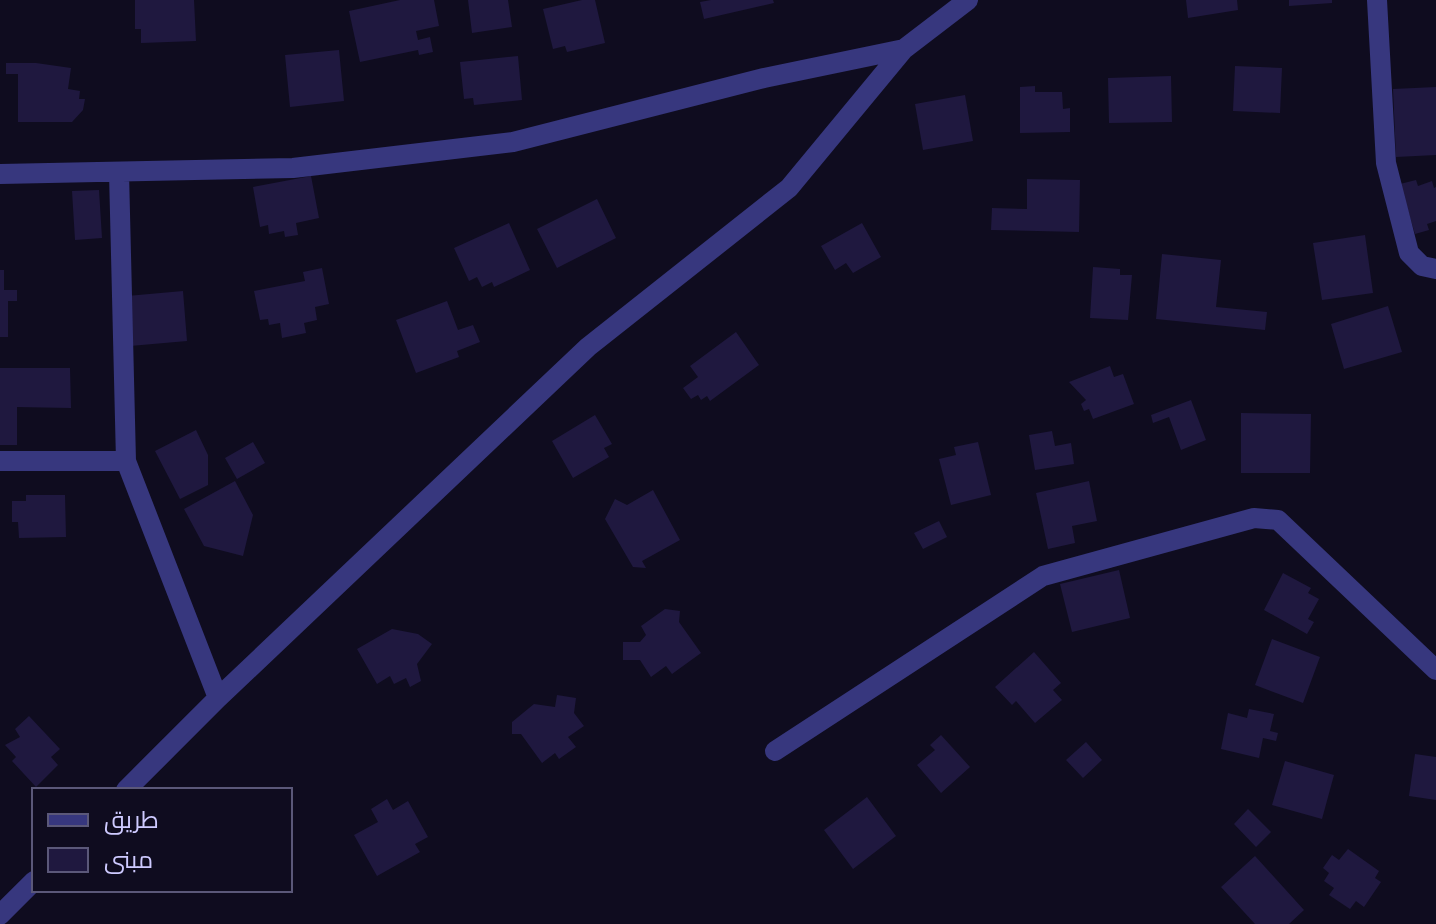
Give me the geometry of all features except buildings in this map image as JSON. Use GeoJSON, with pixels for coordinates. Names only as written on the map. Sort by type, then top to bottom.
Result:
{"type":"FeatureCollection","features":[{"type":"Feature","properties":{"kind":"street"},"geometry":{"type":"LineString","coordinates":[[128,788],[218,698],[588,347],[789,188],[904,49],[968,0]]}},
{"type":"Feature","properties":{"kind":"street"},"geometry":{"type":"LineString","coordinates":[[1377,0],[1386,163],[1409,253],[1422,266],[1436,269]]}},
{"type":"Feature","properties":{"kind":"street"},"geometry":{"type":"LineString","coordinates":[[0,174],[293,168],[513,142],[764,78],[904,49]]}},
{"type":"Feature","properties":{"kind":"street"},"geometry":{"type":"LineString","coordinates":[[119,172],[126,461],[218,698]]}},
{"type":"Feature","properties":{"kind":"street"},"geometry":{"type":"LineString","coordinates":[[0,461],[126,461]]}},
{"type":"Feature","properties":{"kind":"street"},"geometry":{"type":"LineString","coordinates":[[775,751],[1043,576],[1254,518],[1278,520],[1436,670]]}},
{"type":"Feature","properties":{"kind":"street"},"geometry":{"type":"LineString","coordinates":[[0,915],[32,883]]}}]}
